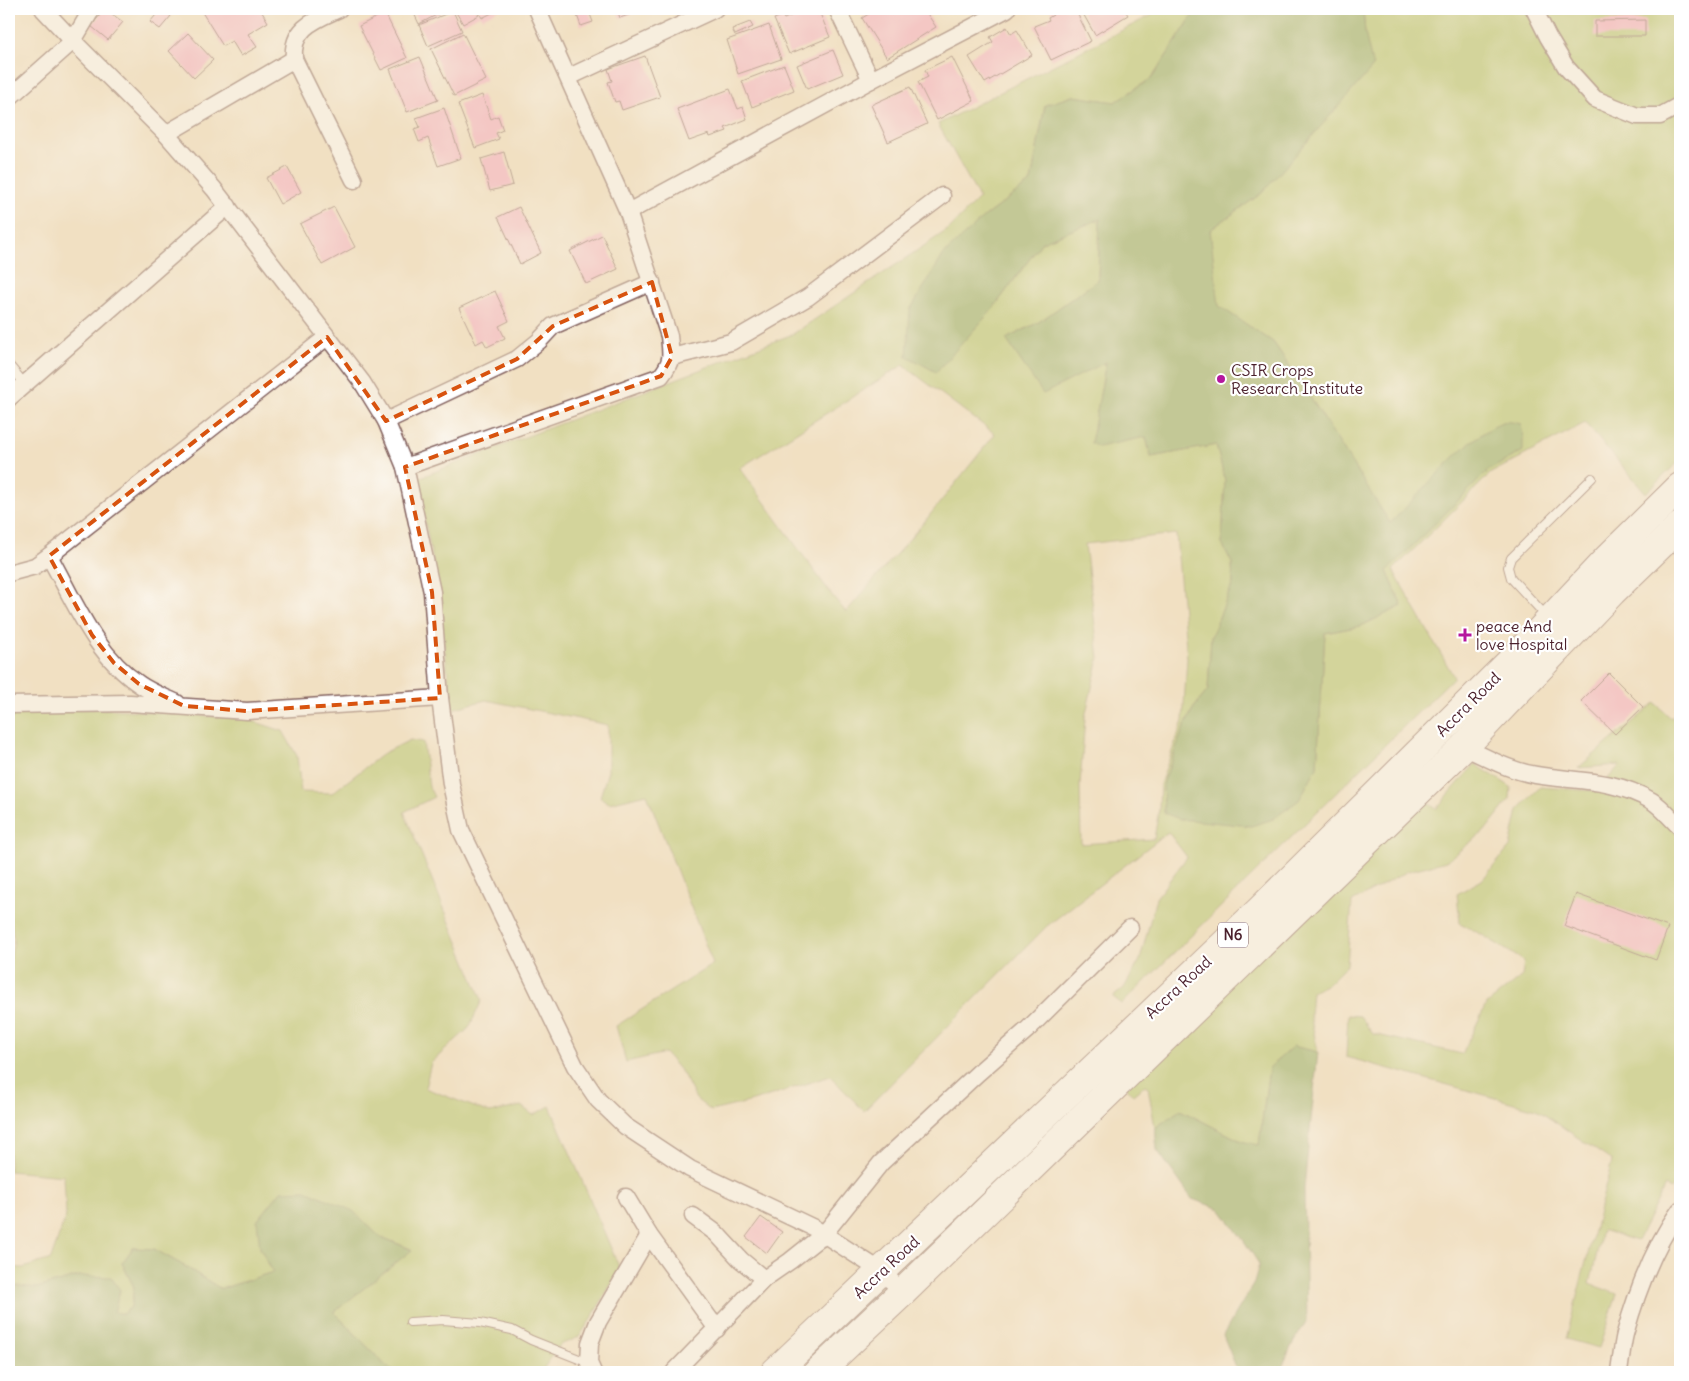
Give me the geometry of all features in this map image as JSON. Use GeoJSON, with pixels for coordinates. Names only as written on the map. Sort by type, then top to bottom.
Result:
{"type":"FeatureCollection","features":[{"type":"Feature","properties":{"kind":"highway","name":"Accra Road"},"geometry":{"type":"LineString","coordinates":[[775,1372],[1260,910],[1516,656],[1607,559],[1680,487]]}},
{"type":"Feature","properties":{"kind":"highway","name":"Accra Road"},"geometry":{"type":"LineString","coordinates":[[829,1366],[1464,747],[1612,592],[1680,526]]}},
{"type":"Feature","properties":{"kind":"street"},"geometry":{"type":"LineString","coordinates":[[44,9],[73,41],[166,134],[228,206],[362,382],[386,421],[405,467],[432,592],[440,698],[451,784],[461,830],[575,1066],[598,1100],[625,1126],[690,1169],[824,1234],[881,1271],[903,1292]]}},
{"type":"Feature","properties":{"kind":"street"},"geometry":{"type":"LineString","coordinates":[[9,98],[73,41],[92,9]]}},
{"type":"Feature","properties":{"kind":"street"},"geometry":{"type":"LineString","coordinates":[[339,9],[310,23],[296,37],[293,49],[294,59],[354,180]]}},
{"type":"Feature","properties":{"kind":"street"},"geometry":{"type":"LineString","coordinates":[[405,467],[661,376],[669,366],[672,357],[670,336],[628,212],[538,9]]}},
{"type":"Feature","properties":{"kind":"street"},"geometry":{"type":"LineString","coordinates":[[569,77],[715,9]]}},
{"type":"Feature","properties":{"kind":"street"},"geometry":{"type":"LineString","coordinates":[[837,9],[872,80]]}},
{"type":"Feature","properties":{"kind":"street"},"geometry":{"type":"LineString","coordinates":[[628,212],[1007,9]]}},
{"type":"Feature","properties":{"kind":"street"},"geometry":{"type":"LineString","coordinates":[[1534,9],[1566,67],[1595,99],[1637,116],[1660,116],[1680,106]]}},
{"type":"Feature","properties":{"kind":"street"},"geometry":{"type":"LineString","coordinates":[[166,134],[294,59]]}},
{"type":"Feature","properties":{"kind":"street"},"geometry":{"type":"LineString","coordinates":[[672,357],[731,342],[808,297],[942,196]]}},
{"type":"Feature","properties":{"kind":"street"},"geometry":{"type":"LineString","coordinates":[[9,398],[228,206]]}},
{"type":"Feature","properties":{"kind":"street"},"geometry":{"type":"LineString","coordinates":[[386,421],[517,359],[539,341],[553,326],[652,282]]}},
{"type":"Feature","properties":{"kind":"street"},"geometry":{"type":"LineString","coordinates":[[9,573],[35,566],[49,556],[327,338]]}},
{"type":"Feature","properties":{"kind":"street"},"geometry":{"type":"LineString","coordinates":[[49,556],[92,635],[114,663],[139,684],[184,706]]}},
{"type":"Feature","properties":{"kind":"street"},"geometry":{"type":"LineString","coordinates":[[9,705],[130,703],[247,712],[440,698]]}},
{"type":"Feature","properties":{"kind":"street"},"geometry":{"type":"LineString","coordinates":[[1464,747],[1504,767],[1535,775],[1595,781],[1622,788],[1653,802],[1680,827]]}},
{"type":"Feature","properties":{"kind":"street"},"geometry":{"type":"LineString","coordinates":[[674,1372],[764,1279],[824,1234],[881,1163],[1027,1030],[1130,928]]}},
{"type":"Feature","properties":{"kind":"street"},"geometry":{"type":"LineString","coordinates":[[626,1197],[650,1235],[717,1329]]}},
{"type":"Feature","properties":{"kind":"street"},"geometry":{"type":"LineString","coordinates":[[1620,1372],[1625,1335],[1644,1278],[1669,1225],[1680,1210]]}},
{"type":"Feature","properties":{"kind":"street"},"geometry":{"type":"LineString","coordinates":[[693,1216],[716,1233],[741,1260],[764,1279]]}},
{"type":"Feature","properties":{"kind":"street"},"geometry":{"type":"LineString","coordinates":[[591,1368],[590,1343],[598,1322],[650,1235]]}},
{"type":"Feature","properties":{"kind":"lane"},"geometry":{"type":"LineString","coordinates":[[9,365],[24,383]]}},
{"type":"Feature","properties":{"kind":"lane"},"geometry":{"type":"LineString","coordinates":[[1550,620],[1511,578],[1508,568],[1511,558],[1592,478]]}},
{"type":"Feature","properties":{"kind":"lane"},"geometry":{"type":"LineString","coordinates":[[410,1322],[443,1320],[480,1323],[512,1330],[591,1368]]}},
{"type":"Feature","properties":{"kind":"highlighted area"},"geometry":{"type":"Polygon","coordinates":[[[652,282],[672,357],[661,376],[405,467],[432,592],[440,698],[247,711],[184,706],[139,684],[114,663],[92,635],[49,556],[327,337],[386,421],[517,359],[553,326],[652,282]]]}},
{"type":"Feature","properties":{"kind":"green space"},"geometry":{"type":"Polygon","coordinates":[[[1158,9],[1196,9],[1152,78],[1115,102],[1073,96],[1045,105],[1031,182],[985,216],[992,310],[1042,242],[1100,219],[1098,280],[1039,322],[1006,339],[1106,361],[1100,396],[1146,437],[1151,457],[1216,445],[1225,480],[1222,543],[1232,563],[1233,583],[1211,637],[1208,690],[1193,709],[1182,732],[1163,784],[1317,767],[1325,633],[1361,626],[1402,606],[1387,571],[1489,470],[1523,451],[1483,433],[1464,448],[1390,524],[1298,378],[1273,342],[1218,306],[1210,230],[1262,193],[1365,33],[1363,9],[1680,9],[1680,460],[1646,493],[1585,423],[1491,473],[1393,570],[1454,677],[1122,1004],[1113,997],[1124,988],[1140,960],[1156,898],[1187,857],[1168,832],[1047,926],[864,1111],[830,1076],[753,1101],[711,1111],[696,1099],[683,1074],[665,1053],[626,1062],[616,1026],[713,964],[647,794],[609,803],[600,797],[608,771],[608,725],[486,700],[452,709],[435,571],[416,479],[793,334],[949,229],[979,198],[938,124],[1152,15],[1158,9]],[[903,365],[740,468],[846,612],[925,521],[995,434],[903,365]],[[1176,534],[1085,544],[1099,658],[1085,717],[1080,785],[1081,844],[1154,839],[1159,810],[1160,784],[1183,721],[1187,658],[1176,534]]]}},
{"type":"Feature","properties":{"kind":"green space"},"geometry":{"type":"Polygon","coordinates":[[[1196,9],[1363,9],[1365,33],[1373,67],[1262,193],[1210,230],[1219,306],[1273,342],[1390,523],[1445,466],[1476,438],[1492,428],[1508,422],[1521,424],[1523,437],[1523,451],[1489,470],[1387,571],[1402,606],[1361,626],[1325,633],[1317,767],[1299,800],[1273,819],[1251,826],[1180,819],[1164,813],[1163,784],[1182,732],[1193,709],[1208,690],[1211,637],[1233,583],[1232,563],[1222,544],[1225,480],[1216,445],[1151,457],[1146,437],[1098,447],[1091,443],[1106,362],[1043,394],[1006,339],[1039,322],[1098,280],[1100,219],[1042,242],[992,310],[936,372],[907,356],[910,310],[944,254],[985,216],[1031,182],[1045,105],[1073,96],[1115,102],[1152,78],[1196,9]]]}},
{"type":"Feature","properties":{"kind":"green space"},"geometry":{"type":"Polygon","coordinates":[[[1655,703],[1671,718],[1680,710],[1680,1179],[1671,1189],[1665,1186],[1637,1241],[1602,1230],[1590,1284],[1617,1294],[1599,1348],[1566,1339],[1612,1161],[1536,1109],[1346,1057],[1348,1015],[1360,1016],[1373,1034],[1462,1054],[1486,1005],[1522,976],[1524,961],[1460,923],[1457,894],[1482,880],[1510,847],[1518,810],[1540,787],[1597,791],[1620,765],[1578,768],[1655,703]]]}},
{"type":"Feature","properties":{"kind":"green space"},"geometry":{"type":"Polygon","coordinates":[[[9,709],[112,709],[246,719],[283,731],[297,756],[301,792],[332,793],[384,753],[410,740],[423,742],[429,787],[434,797],[404,812],[482,1000],[469,1028],[431,1063],[425,1088],[490,1113],[521,1106],[533,1115],[550,1106],[620,1269],[579,1337],[560,1345],[541,1372],[397,1372],[386,1366],[334,1312],[411,1249],[379,1236],[353,1211],[260,1248],[273,1272],[221,1289],[154,1249],[133,1248],[122,1263],[134,1287],[131,1307],[123,1314],[114,1312],[120,1290],[79,1276],[37,1288],[9,1285],[9,1267],[23,1268],[51,1259],[66,1215],[64,1176],[9,1171],[9,965],[14,940],[9,912],[9,709]]]}},
{"type":"Feature","properties":{"kind":"green space"},"geometry":{"type":"Polygon","coordinates":[[[1475,764],[1511,787],[1510,799],[1484,832],[1446,861],[1408,871],[1352,902],[1347,965],[1328,984],[1312,992],[1310,1015],[1318,1052],[1293,1047],[1269,1068],[1259,1146],[1241,1141],[1180,1110],[1155,1128],[1148,1087],[1145,1085],[1133,1095],[1124,1084],[1421,796],[1436,809],[1475,764]]]}},
{"type":"Feature","properties":{"kind":"green space"},"geometry":{"type":"Polygon","coordinates":[[[1293,1046],[1318,1052],[1304,1188],[1307,1320],[1292,1345],[1280,1372],[1238,1372],[1223,1335],[1254,1283],[1259,1264],[1220,1209],[1192,1199],[1157,1150],[1155,1128],[1180,1110],[1241,1141],[1259,1145],[1269,1068],[1293,1046]]]}},
{"type":"Feature","properties":{"kind":"green space"},"geometry":{"type":"Polygon","coordinates":[[[306,1190],[353,1211],[379,1236],[412,1250],[334,1312],[386,1366],[397,1372],[13,1372],[9,1365],[9,1285],[37,1288],[79,1276],[111,1277],[120,1290],[114,1312],[123,1314],[131,1307],[134,1287],[122,1263],[133,1248],[154,1249],[221,1289],[273,1272],[260,1248],[257,1221],[281,1191],[306,1190]]]}},
{"type":"Feature","properties":{"kind":"building"},"geometry":{"type":"Polygon","coordinates":[[[105,9],[123,22],[108,40],[91,26],[105,9]]]}},
{"type":"Feature","properties":{"kind":"building"},"geometry":{"type":"Polygon","coordinates":[[[161,9],[171,16],[160,29],[150,22],[161,9]]]}},
{"type":"Feature","properties":{"kind":"building"},"geometry":{"type":"Polygon","coordinates":[[[200,9],[250,9],[251,12],[254,9],[260,9],[268,22],[248,34],[257,47],[241,56],[232,41],[223,46],[200,9]]]}},
{"type":"Feature","properties":{"kind":"building"},"geometry":{"type":"Polygon","coordinates":[[[412,9],[445,9],[446,10],[419,24],[412,9]]]}},
{"type":"Feature","properties":{"kind":"building"},"geometry":{"type":"Polygon","coordinates":[[[454,9],[475,9],[479,15],[463,24],[454,9]]]}},
{"type":"Feature","properties":{"kind":"building"},"geometry":{"type":"Polygon","coordinates":[[[477,9],[500,9],[482,18],[477,9]]]}},
{"type":"Feature","properties":{"kind":"building"},"geometry":{"type":"Polygon","coordinates":[[[588,9],[593,22],[581,26],[575,10],[588,9]]]}},
{"type":"Feature","properties":{"kind":"building"},"geometry":{"type":"Polygon","coordinates":[[[617,9],[632,9],[634,13],[620,18],[617,9]]]}},
{"type":"Feature","properties":{"kind":"building"},"geometry":{"type":"Polygon","coordinates":[[[806,9],[818,9],[830,37],[789,54],[774,19],[782,16],[784,19],[806,9]]]}},
{"type":"Feature","properties":{"kind":"building"},"geometry":{"type":"Polygon","coordinates":[[[877,9],[924,9],[936,27],[887,58],[862,18],[877,9]]]}},
{"type":"Feature","properties":{"kind":"building"},"geometry":{"type":"Polygon","coordinates":[[[1050,9],[1075,9],[1091,41],[1051,60],[1034,26],[1049,20],[1048,18],[1053,15],[1050,9]]]}},
{"type":"Feature","properties":{"kind":"building"},"geometry":{"type":"Polygon","coordinates":[[[1124,9],[1128,15],[1095,35],[1081,10],[1124,9]]]}},
{"type":"Feature","properties":{"kind":"building"},"geometry":{"type":"Polygon","coordinates":[[[453,11],[462,31],[428,46],[419,25],[453,11]]]}},
{"type":"Feature","properties":{"kind":"building"},"geometry":{"type":"Polygon","coordinates":[[[385,13],[407,58],[381,70],[359,26],[385,13]]]}},
{"type":"Feature","properties":{"kind":"building"},"geometry":{"type":"Polygon","coordinates":[[[1645,20],[1645,36],[1595,36],[1595,21],[1645,20]]]}},
{"type":"Feature","properties":{"kind":"building"},"geometry":{"type":"Polygon","coordinates":[[[750,22],[753,27],[735,35],[732,29],[750,22]]]}},
{"type":"Feature","properties":{"kind":"building"},"geometry":{"type":"Polygon","coordinates":[[[769,25],[781,59],[738,74],[727,40],[769,25]]]}},
{"type":"Feature","properties":{"kind":"building"},"geometry":{"type":"Polygon","coordinates":[[[1007,27],[1011,34],[1017,30],[1032,55],[985,83],[969,57],[993,42],[990,37],[1007,27]]]}},
{"type":"Feature","properties":{"kind":"building"},"geometry":{"type":"Polygon","coordinates":[[[188,33],[213,60],[194,78],[169,51],[188,33]]]}},
{"type":"Feature","properties":{"kind":"building"},"geometry":{"type":"Polygon","coordinates":[[[463,33],[486,80],[454,96],[431,49],[463,33]]]}},
{"type":"Feature","properties":{"kind":"building"},"geometry":{"type":"Polygon","coordinates":[[[833,50],[843,74],[807,89],[797,65],[833,50]]]}},
{"type":"Feature","properties":{"kind":"building"},"geometry":{"type":"Polygon","coordinates":[[[645,56],[660,97],[622,110],[619,101],[615,102],[608,82],[612,81],[608,69],[645,56]]]}},
{"type":"Feature","properties":{"kind":"building"},"geometry":{"type":"Polygon","coordinates":[[[420,57],[438,100],[407,112],[390,69],[420,57]]]}},
{"type":"Feature","properties":{"kind":"building"},"geometry":{"type":"Polygon","coordinates":[[[952,57],[974,101],[937,120],[918,82],[928,77],[925,70],[952,57]]]}},
{"type":"Feature","properties":{"kind":"building"},"geometry":{"type":"Polygon","coordinates":[[[784,65],[794,90],[752,107],[742,81],[784,65]]]}},
{"type":"Feature","properties":{"kind":"building"},"geometry":{"type":"Polygon","coordinates":[[[910,87],[927,124],[888,142],[871,105],[910,87]]]}},
{"type":"Feature","properties":{"kind":"building"},"geometry":{"type":"Polygon","coordinates":[[[730,89],[738,109],[743,107],[747,119],[725,128],[727,131],[710,137],[709,134],[689,141],[677,109],[730,89]]]}},
{"type":"Feature","properties":{"kind":"building"},"geometry":{"type":"Polygon","coordinates":[[[482,95],[491,119],[498,116],[503,130],[496,133],[499,139],[475,148],[458,104],[482,95]]]}},
{"type":"Feature","properties":{"kind":"building"},"geometry":{"type":"Polygon","coordinates":[[[444,108],[461,158],[438,166],[428,138],[419,142],[414,129],[420,127],[416,118],[444,108]]]}},
{"type":"Feature","properties":{"kind":"building"},"geometry":{"type":"Polygon","coordinates":[[[504,152],[513,185],[490,191],[481,159],[504,152]]]}},
{"type":"Feature","properties":{"kind":"building"},"geometry":{"type":"Polygon","coordinates":[[[287,167],[301,192],[280,204],[266,178],[287,167]]]}},
{"type":"Feature","properties":{"kind":"building"},"geometry":{"type":"Polygon","coordinates":[[[334,207],[355,247],[322,265],[300,224],[334,207]]]}},
{"type":"Feature","properties":{"kind":"building"},"geometry":{"type":"Polygon","coordinates":[[[519,207],[541,253],[520,264],[498,217],[519,207]]]}},
{"type":"Feature","properties":{"kind":"building"},"geometry":{"type":"Polygon","coordinates":[[[602,235],[618,269],[586,284],[570,251],[602,235]]]}},
{"type":"Feature","properties":{"kind":"building"},"geometry":{"type":"Polygon","coordinates":[[[495,291],[509,321],[499,326],[505,338],[487,347],[483,340],[476,344],[459,308],[495,291]]]}},
{"type":"Feature","properties":{"kind":"building"},"geometry":{"type":"Polygon","coordinates":[[[1609,673],[1643,707],[1615,734],[1581,701],[1609,673]]]}},
{"type":"Feature","properties":{"kind":"building"},"geometry":{"type":"Polygon","coordinates":[[[1576,894],[1668,927],[1656,960],[1564,926],[1576,894]]]}},
{"type":"Feature","properties":{"kind":"building"},"geometry":{"type":"Polygon","coordinates":[[[761,1217],[782,1232],[767,1253],[746,1237],[761,1217]]]}},
{"type":"Feature","properties":{"kind":"place","name":"CSIR Crops Research Institute"},"geometry":{"type":"Point","coordinates":[1221,379]}},
{"type":"Feature","properties":{"kind":"place","name":"peace And love Hospital"},"geometry":{"type":"Point","coordinates":[1465,635]}}]}
